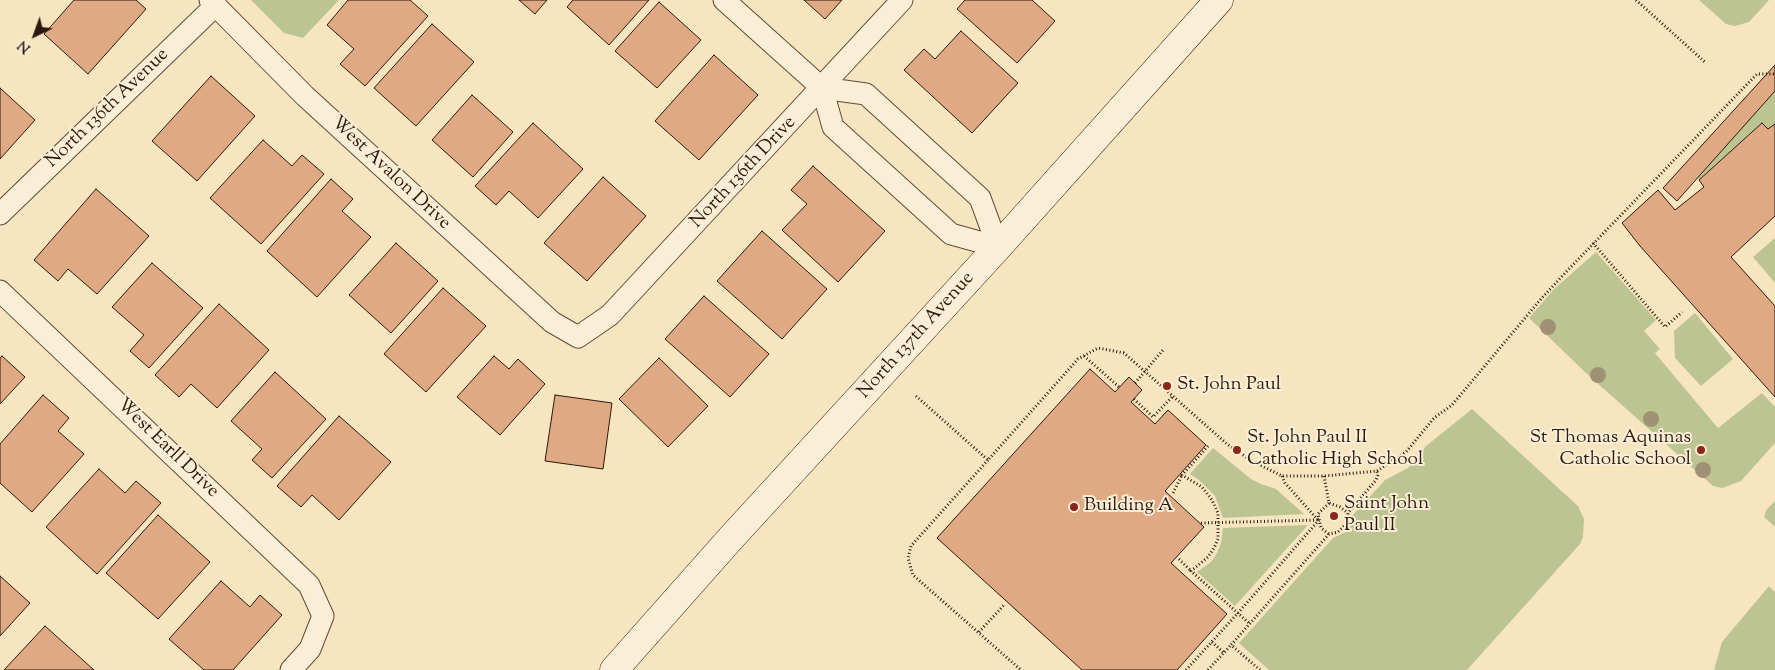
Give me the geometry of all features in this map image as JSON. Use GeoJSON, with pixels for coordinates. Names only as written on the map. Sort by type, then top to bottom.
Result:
{"type":"FeatureCollection","features":[{"type":"Feature","properties":{"kind":"street"},"geometry":{"type":"LineString","coordinates":[[724,0],[822,88],[833,127],[952,234],[998,247]]}},
{"type":"Feature","properties":{"kind":"street","name":"North 136th Drive"},"geometry":{"type":"LineString","coordinates":[[578,337],[610,315],[902,0]]}},
{"type":"Feature","properties":{"kind":"street","name":"North 137th Avenue"},"geometry":{"type":"LineString","coordinates":[[614,670],[731,538],[998,247],[1219,0]]}},
{"type":"Feature","properties":{"kind":"street","name":"North 136th Avenue"},"geometry":{"type":"LineString","coordinates":[[0,214],[213,3]]}},
{"type":"Feature","properties":{"kind":"street","name":"West Avalon Drive"},"geometry":{"type":"LineString","coordinates":[[213,3],[334,123],[552,322],[578,337]]}},
{"type":"Feature","properties":{"kind":"street"},"geometry":{"type":"LineString","coordinates":[[822,88],[866,94],[980,198],[998,247]]}},
{"type":"Feature","properties":{"kind":"street","name":"West Earll Drive"},"geometry":{"type":"LineString","coordinates":[[0,291],[309,585],[323,616],[310,649],[291,670]]}},
{"type":"Feature","properties":{"kind":"path"},"geometry":{"type":"LineString","coordinates":[[1636,0],[1706,64]]}},
{"type":"Feature","properties":{"kind":"path"},"geometry":{"type":"LineString","coordinates":[[1020,670],[913,575],[908,558],[910,546],[1078,359],[1098,348],[1124,353],[1227,444],[1252,461],[1282,476],[1324,476],[1377,471],[1406,452],[1434,418],[1452,405],[1541,299],[1757,74],[1775,74]]}},
{"type":"Feature","properties":{"kind":"path"},"geometry":{"type":"LineString","coordinates":[[1593,244],[1666,327],[1682,312]]}},
{"type":"Feature","properties":{"kind":"path"},"geometry":{"type":"LineString","coordinates":[[1135,382],[1163,350]]}},
{"type":"Feature","properties":{"kind":"path"},"geometry":{"type":"LineString","coordinates":[[1084,356],[1119,387]]}},
{"type":"Feature","properties":{"kind":"path"},"geometry":{"type":"LineString","coordinates":[[916,396],[988,460]]}},
{"type":"Feature","properties":{"kind":"path"},"geometry":{"type":"LineString","coordinates":[[1134,399],[1153,417],[1172,396]]}},
{"type":"Feature","properties":{"kind":"path"},"geometry":{"type":"LineString","coordinates":[[1173,493],[1182,475],[1208,446]]}},
{"type":"Feature","properties":{"kind":"path"},"geometry":{"type":"LineString","coordinates":[[1208,670],[1329,534],[1338,532],[1348,523],[1348,513],[1376,480],[1377,471]]}},
{"type":"Feature","properties":{"kind":"path"},"geometry":{"type":"LineString","coordinates":[[1182,475],[1202,487],[1212,500],[1218,513],[1218,538],[1214,548],[1191,571]]}},
{"type":"Feature","properties":{"kind":"path"},"geometry":{"type":"LineString","coordinates":[[1282,476],[1285,482],[1319,520]]}},
{"type":"Feature","properties":{"kind":"path"},"geometry":{"type":"LineString","coordinates":[[1324,476],[1329,503]]}},
{"type":"Feature","properties":{"kind":"path"},"geometry":{"type":"LineString","coordinates":[[1329,503],[1340,506],[1348,513]]}},
{"type":"Feature","properties":{"kind":"path"},"geometry":{"type":"LineString","coordinates":[[1329,503],[1318,514],[1321,528],[1329,534]]}},
{"type":"Feature","properties":{"kind":"path"},"geometry":{"type":"LineString","coordinates":[[1201,523],[1319,520]]}},
{"type":"Feature","properties":{"kind":"path"},"geometry":{"type":"LineString","coordinates":[[1186,670],[1319,520]]}},
{"type":"Feature","properties":{"kind":"path"},"geometry":{"type":"LineString","coordinates":[[1179,559],[1250,624]]}},
{"type":"Feature","properties":{"kind":"path"},"geometry":{"type":"LineString","coordinates":[[979,632],[1005,604]]}},
{"type":"Feature","properties":{"kind":"path"},"geometry":{"type":"LineString","coordinates":[[1212,642],[1224,653]]}},
{"type":"Feature","properties":{"kind":"path"},"geometry":{"type":"LineString","coordinates":[[1231,645],[1260,670]]}},
{"type":"Feature","properties":{"kind":"green space"},"geometry":{"type":"Polygon","coordinates":[[[251,0],[339,0],[303,38],[284,33],[251,0]]]}},
{"type":"Feature","properties":{"kind":"green space"},"geometry":{"type":"Polygon","coordinates":[[[1699,0],[1769,0],[1749,22],[1735,26],[1726,24],[1699,0]]]}},
{"type":"Feature","properties":{"kind":"green space"},"geometry":{"type":"Polygon","coordinates":[[[1775,91],[1775,124],[1768,129],[1762,123],[1699,180],[1697,176],[1775,91]]]}},
{"type":"Feature","properties":{"kind":"green space"},"geometry":{"type":"Polygon","coordinates":[[[1775,238],[1775,283],[1753,257],[1775,238]]]}},
{"type":"Feature","properties":{"kind":"green space"},"geometry":{"type":"Polygon","coordinates":[[[1596,252],[1656,320],[1644,331],[1660,349],[1655,353],[1718,428],[1762,393],[1775,407],[1775,443],[1741,481],[1722,488],[1713,486],[1587,374],[1529,318],[1554,289],[1596,252]]]}},
{"type":"Feature","properties":{"kind":"green space"},"geometry":{"type":"Polygon","coordinates":[[[1695,313],[1733,359],[1701,386],[1675,358],[1674,331],[1695,313]]]}},
{"type":"Feature","properties":{"kind":"green space"},"geometry":{"type":"Polygon","coordinates":[[[1472,409],[1578,506],[1584,519],[1583,537],[1580,544],[1467,670],[1269,670],[1239,643],[1333,538],[1346,532],[1352,516],[1385,480],[1408,468],[1426,446],[1472,409]]]}},
{"type":"Feature","properties":{"kind":"green space"},"geometry":{"type":"Polygon","coordinates":[[[1213,448],[1251,479],[1276,489],[1304,514],[1223,518],[1215,496],[1190,474],[1213,448]]]}},
{"type":"Feature","properties":{"kind":"green space"},"geometry":{"type":"Polygon","coordinates":[[[1775,501],[1775,527],[1764,517],[1767,509],[1775,501]]]}},
{"type":"Feature","properties":{"kind":"green space"},"geometry":{"type":"Polygon","coordinates":[[[1308,525],[1235,606],[1197,572],[1211,562],[1217,553],[1221,543],[1223,528],[1308,525]]]}},
{"type":"Feature","properties":{"kind":"green space"},"geometry":{"type":"Polygon","coordinates":[[[1769,586],[1775,592],[1775,670],[1714,670],[1722,642],[1769,586]]]}},
{"type":"Feature","properties":{"kind":"building"},"geometry":{"type":"Polygon","coordinates":[[[74,0],[136,0],[146,9],[88,74],[44,34],[74,0]]]}},
{"type":"Feature","properties":{"kind":"building"},"geometry":{"type":"Polygon","coordinates":[[[348,0],[410,0],[428,16],[365,86],[340,64],[354,49],[327,25],[348,0]]]}},
{"type":"Feature","properties":{"kind":"building"},"geometry":{"type":"Polygon","coordinates":[[[519,0],[547,0],[535,14],[519,0]]]}},
{"type":"Feature","properties":{"kind":"building"},"geometry":{"type":"Polygon","coordinates":[[[573,0],[649,0],[609,45],[567,7],[573,0]]]}},
{"type":"Feature","properties":{"kind":"building"},"geometry":{"type":"Polygon","coordinates":[[[804,0],[842,0],[825,19],[804,0]]]}},
{"type":"Feature","properties":{"kind":"building"},"geometry":{"type":"Polygon","coordinates":[[[965,0],[1032,0],[1055,21],[1017,63],[957,9],[965,0]]]}},
{"type":"Feature","properties":{"kind":"building"},"geometry":{"type":"Polygon","coordinates":[[[659,2],[701,40],[657,88],[615,51],[659,2]]]}},
{"type":"Feature","properties":{"kind":"building"},"geometry":{"type":"Polygon","coordinates":[[[432,24],[474,62],[416,126],[374,88],[432,24]]]}},
{"type":"Feature","properties":{"kind":"building"},"geometry":{"type":"Polygon","coordinates":[[[961,31],[1018,83],[972,133],[904,70],[924,49],[935,59],[961,31]]]}},
{"type":"Feature","properties":{"kind":"building"},"geometry":{"type":"Polygon","coordinates":[[[714,55],[758,95],[699,160],[655,121],[714,55]]]}},
{"type":"Feature","properties":{"kind":"building"},"geometry":{"type":"Polygon","coordinates":[[[1775,65],[1775,91],[1677,201],[1663,188],[1775,65]]]}},
{"type":"Feature","properties":{"kind":"building"},"geometry":{"type":"Polygon","coordinates":[[[211,76],[255,116],[197,181],[152,141],[211,76]]]}},
{"type":"Feature","properties":{"kind":"building"},"geometry":{"type":"Polygon","coordinates":[[[0,88],[35,120],[0,159],[0,88]]]}},
{"type":"Feature","properties":{"kind":"building"},"geometry":{"type":"Polygon","coordinates":[[[472,95],[513,132],[473,177],[432,140],[472,95]]]}},
{"type":"Feature","properties":{"kind":"building"},"geometry":{"type":"Polygon","coordinates":[[[533,123],[583,169],[538,218],[509,191],[496,205],[475,186],[533,123]]]}},
{"type":"Feature","properties":{"kind":"building"},"geometry":{"type":"Polygon","coordinates":[[[1762,123],[1768,129],[1775,124],[1775,216],[1731,257],[1775,306],[1775,397],[1640,246],[1622,223],[1658,190],[1675,210],[1704,187],[1699,180],[1762,123]]]}},
{"type":"Feature","properties":{"kind":"building"},"geometry":{"type":"Polygon","coordinates":[[[263,140],[292,166],[302,155],[324,174],[261,244],[210,198],[263,140]]]}},
{"type":"Feature","properties":{"kind":"building"},"geometry":{"type":"Polygon","coordinates":[[[813,166],[885,231],[838,282],[782,230],[807,204],[791,190],[813,166]]]}},
{"type":"Feature","properties":{"kind":"building"},"geometry":{"type":"Polygon","coordinates":[[[603,177],[646,216],[587,281],[544,243],[603,177]]]}},
{"type":"Feature","properties":{"kind":"building"},"geometry":{"type":"Polygon","coordinates":[[[331,179],[353,199],[342,211],[371,237],[317,297],[267,251],[331,179]]]}},
{"type":"Feature","properties":{"kind":"building"},"geometry":{"type":"Polygon","coordinates":[[[96,189],[149,236],[97,294],[68,269],[58,281],[34,260],[96,189]]]}},
{"type":"Feature","properties":{"kind":"building"},"geometry":{"type":"Polygon","coordinates":[[[762,231],[827,289],[782,339],[717,281],[762,231]]]}},
{"type":"Feature","properties":{"kind":"building"},"geometry":{"type":"Polygon","coordinates":[[[396,243],[438,281],[391,333],[349,295],[396,243]]]}},
{"type":"Feature","properties":{"kind":"building"},"geometry":{"type":"Polygon","coordinates":[[[152,263],[203,308],[149,368],[130,351],[144,335],[112,307],[152,263]]]}},
{"type":"Feature","properties":{"kind":"building"},"geometry":{"type":"Polygon","coordinates":[[[443,288],[486,326],[426,392],[384,354],[443,288]]]}},
{"type":"Feature","properties":{"kind":"building"},"geometry":{"type":"Polygon","coordinates":[[[704,296],[769,354],[730,397],[665,339],[704,296]]]}},
{"type":"Feature","properties":{"kind":"building"},"geometry":{"type":"Polygon","coordinates":[[[219,304],[269,350],[217,408],[191,384],[179,397],[155,375],[219,304]]]}},
{"type":"Feature","properties":{"kind":"building"},"geometry":{"type":"Polygon","coordinates":[[[2,356],[25,377],[0,404],[0,358],[2,356]]]}},
{"type":"Feature","properties":{"kind":"building"},"geometry":{"type":"Polygon","coordinates":[[[494,356],[509,369],[518,359],[545,384],[500,435],[457,397],[494,356]]]}},
{"type":"Feature","properties":{"kind":"building"},"geometry":{"type":"Polygon","coordinates":[[[659,358],[708,406],[668,447],[619,399],[659,358]]]}},
{"type":"Feature","properties":{"kind":"building","name":"Building A"},"geometry":{"type":"Polygon","coordinates":[[[1090,369],[1115,392],[1129,377],[1142,390],[1131,402],[1155,424],[1168,410],[1206,445],[1165,491],[1204,527],[1171,563],[1227,614],[1177,670],[1082,670],[937,538],[1090,369]]]}},
{"type":"Feature","properties":{"kind":"building"},"geometry":{"type":"Polygon","coordinates":[[[275,372],[326,419],[272,478],[252,460],[262,449],[231,421],[275,372]]]}},
{"type":"Feature","properties":{"kind":"building"},"geometry":{"type":"Polygon","coordinates":[[[43,395],[69,418],[58,431],[84,454],[32,512],[0,483],[0,444],[43,395]]]}},
{"type":"Feature","properties":{"kind":"building"},"geometry":{"type":"Polygon","coordinates":[[[555,395],[612,403],[603,469],[545,461],[555,395]]]}},
{"type":"Feature","properties":{"kind":"building"},"geometry":{"type":"Polygon","coordinates":[[[339,416],[391,462],[339,520],[312,495],[301,507],[277,486],[339,416]]]}},
{"type":"Feature","properties":{"kind":"building"},"geometry":{"type":"Polygon","coordinates":[[[99,469],[125,493],[136,481],[161,503],[97,574],[46,527],[99,469]]]}},
{"type":"Feature","properties":{"kind":"building"},"geometry":{"type":"Polygon","coordinates":[[[158,515],[210,562],[158,619],[106,573],[158,515]]]}},
{"type":"Feature","properties":{"kind":"building"},"geometry":{"type":"Polygon","coordinates":[[[0,576],[30,603],[0,636],[0,576]]]}},
{"type":"Feature","properties":{"kind":"building"},"geometry":{"type":"Polygon","coordinates":[[[221,581],[250,607],[260,595],[282,615],[233,670],[204,670],[169,639],[221,581]]]}},
{"type":"Feature","properties":{"kind":"building"},"geometry":{"type":"Polygon","coordinates":[[[45,626],[94,670],[4,670],[45,626]]]}},
{"type":"Feature","properties":{"kind":"place","name":"St. John Paul"},"geometry":{"type":"Point","coordinates":[1167,386]}},
{"type":"Feature","properties":{"kind":"place","name":"St. John Paul II Catholic High School"},"geometry":{"type":"Point","coordinates":[1237,450]}},
{"type":"Feature","properties":{"kind":"place","name":"St Thomas Aquinas Catholic School"},"geometry":{"type":"Point","coordinates":[1701,450]}},
{"type":"Feature","properties":{"kind":"place","name":"Building A"},"geometry":{"type":"Point","coordinates":[1074,507]}},
{"type":"Feature","properties":{"kind":"place","name":"Saint John Paul II"},"geometry":{"type":"Point","coordinates":[1334,516]}}]}
